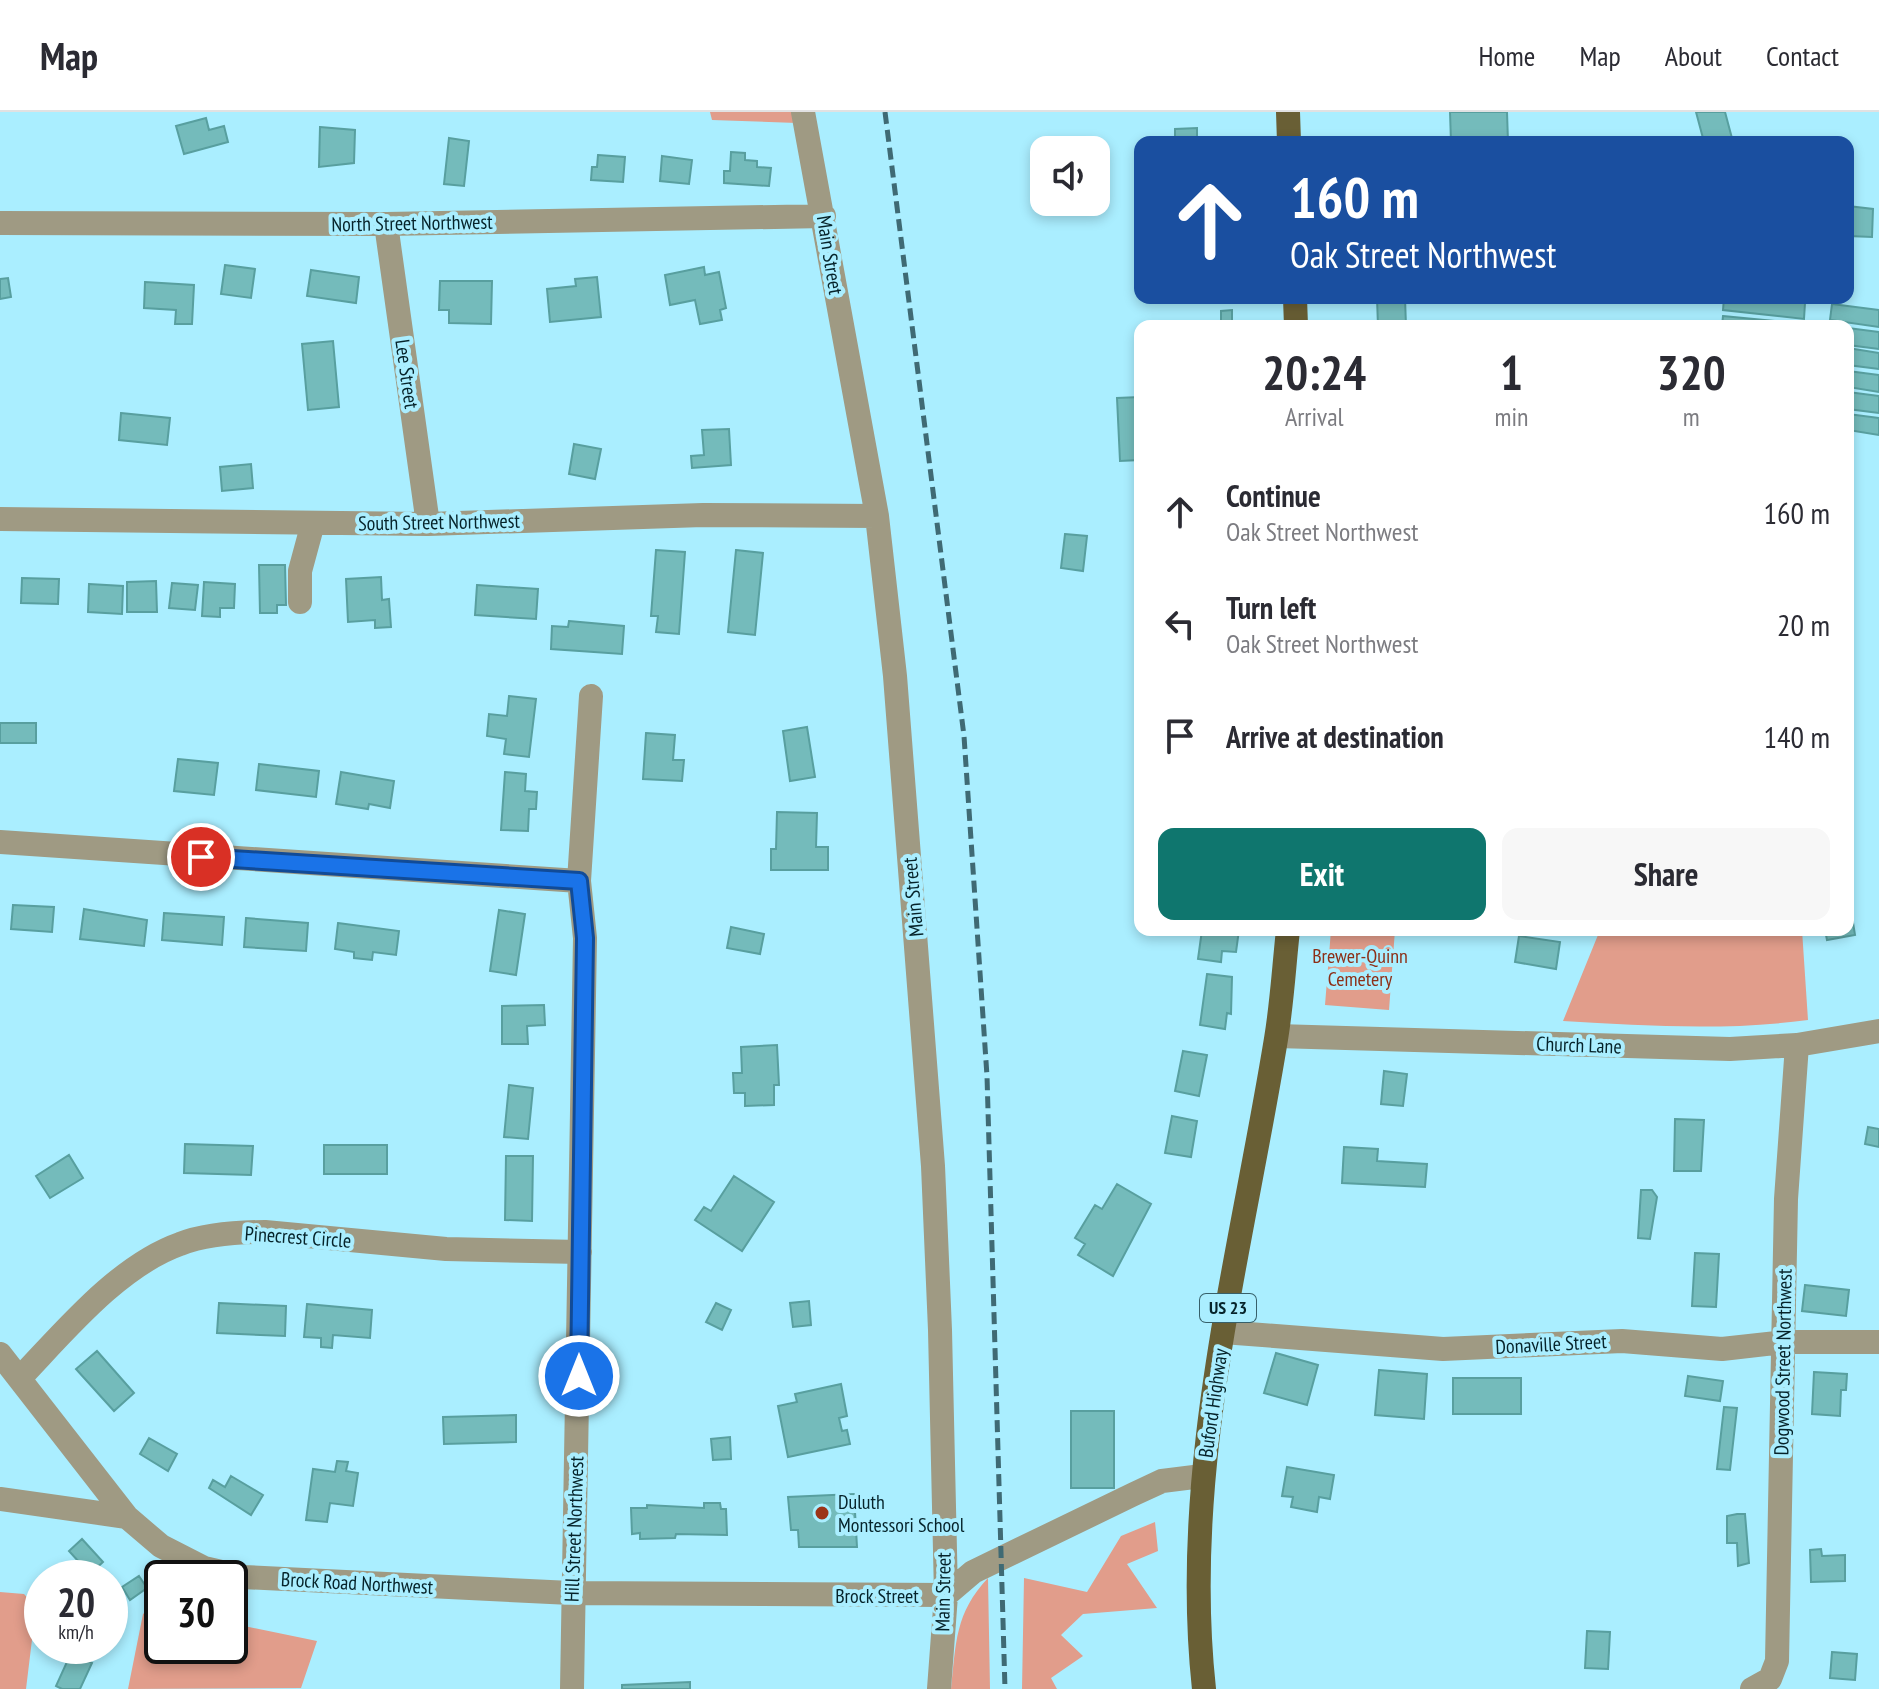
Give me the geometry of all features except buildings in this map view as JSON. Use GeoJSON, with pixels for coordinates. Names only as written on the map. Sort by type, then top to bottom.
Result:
{"type":"FeatureCollection","features":[{"type":"Feature","properties":{"kind":"main road"},"geometry":{"type":"LineString","coordinates":[[1288,112],[1289,136]]}},
{"type":"Feature","properties":{"kind":"main road","name":"Buford Highway"},"geometry":{"type":"LineString","coordinates":[[1204,1689],[1200,1641],[1202,1476],[1223,1332],[1277,1036],[1287,936]]}},
{"type":"Feature","properties":{"kind":"street","name":"Main Street"},"geometry":{"type":"LineString","coordinates":[[803,112],[877,516],[895,676],[933,1166],[946,1595],[939,1689]]}},
{"type":"Feature","properties":{"kind":"street","name":"North Street Northwest"},"geometry":{"type":"LineString","coordinates":[[0,223],[386,224],[824,216]]}},
{"type":"Feature","properties":{"kind":"street","name":"Lee Street"},"geometry":{"type":"LineString","coordinates":[[386,224],[428,524]]}},
{"type":"Feature","properties":{"kind":"street","name":"South Street Northwest"},"geometry":{"type":"LineString","coordinates":[[0,519],[428,524],[703,515],[877,516]]}},
{"type":"Feature","properties":{"kind":"street"},"geometry":{"type":"LineString","coordinates":[[300,602],[300,571],[313,523]]}},
{"type":"Feature","properties":{"kind":"street"},"geometry":{"type":"LineString","coordinates":[[0,842],[579,881],[591,696]]}},
{"type":"Feature","properties":{"kind":"street","name":"Hill Street Northwest"},"geometry":{"type":"LineString","coordinates":[[572,1689],[571,1593],[585,938],[579,881]]}},
{"type":"Feature","properties":{"kind":"street","name":"Church Lane"},"geometry":{"type":"LineString","coordinates":[[1277,1036],[1715,1049],[1797,1045],[1879,1031]]}},
{"type":"Feature","properties":{"kind":"street","name":"Dogwood Street Northwest"},"geometry":{"type":"LineString","coordinates":[[1761,1684],[1777,1661],[1786,1199],[1797,1045]]}},
{"type":"Feature","properties":{"kind":"street","name":"Pinecrest Circle"},"geometry":{"type":"LineString","coordinates":[[20,1378],[101,1296],[140,1266],[179,1244],[235,1232],[265,1232],[446,1249],[580,1252]]}},
{"type":"Feature","properties":{"kind":"street","name":"Donaville Street"},"geometry":{"type":"LineString","coordinates":[[1223,1332],[1443,1349],[1622,1341],[1722,1349],[1784,1342],[1879,1342]]}},
{"type":"Feature","properties":{"kind":"street","name":"Brock Road Northwest"},"geometry":{"type":"LineString","coordinates":[[0,1354],[127,1517],[172,1552],[204,1568],[243,1577],[571,1593]]}},
{"type":"Feature","properties":{"kind":"street","name":"Brock Street"},"geometry":{"type":"LineString","coordinates":[[571,1593],[946,1595],[973,1572],[1134,1494],[1162,1481],[1202,1476]]}},
{"type":"Feature","properties":{"kind":"street"},"geometry":{"type":"LineString","coordinates":[[0,1499],[127,1517]]}},
{"type":"Feature","properties":{"kind":"green space"},"geometry":{"type":"Polygon","coordinates":[[[710,112],[795,112],[797,123],[712,120],[710,112]]]}},
{"type":"Feature","properties":{"kind":"green space","name":"Brewer-Quinn Cemetery"},"geometry":{"type":"Polygon","coordinates":[[[1331,936],[1395,936],[1389,1010],[1325,1005],[1331,936]]]}},
{"type":"Feature","properties":{"kind":"green space"},"geometry":{"type":"Polygon","coordinates":[[[1598,936],[1802,936],[1808,1020],[1716,1026],[1563,1021],[1598,936]]]}},
{"type":"Feature","properties":{"kind":"green space"},"geometry":{"type":"Polygon","coordinates":[[[1155,1522],[1158,1551],[1127,1564],[1157,1608],[1083,1614],[1061,1635],[1083,1656],[1051,1678],[1057,1689],[1022,1689],[1024,1578],[1087,1592],[1121,1536],[1155,1522]]]}},
{"type":"Feature","properties":{"kind":"green space"},"geometry":{"type":"Polygon","coordinates":[[[988,1578],[990,1689],[951,1689],[956,1643],[963,1616],[988,1578]]]}},
{"type":"Feature","properties":{"kind":"green space"},"geometry":{"type":"Polygon","coordinates":[[[0,1592],[24,1594],[24,1664],[29,1664],[26,1689],[0,1689],[0,1592]]]}},
{"type":"Feature","properties":{"kind":"green space"},"geometry":{"type":"Polygon","coordinates":[[[143,1614],[144,1664],[248,1664],[248,1627],[317,1641],[301,1688],[128,1689],[143,1614]]]}},
{"type":"Feature","properties":{"kind":"railway"},"geometry":{"type":"LineString","coordinates":[[885,112],[964,736],[987,1076],[1005,1689]]}},
{"type":"Feature","properties":{"kind":"place","name":"Duluth Montessori School"},"geometry":{"type":"Point","coordinates":[822,1513]}},
{"type":"Feature","properties":{"kind":"route"},"geometry":{"type":"LineString","coordinates":[[201,857],[579,881],[585,938],[579,1376]]}}]}
